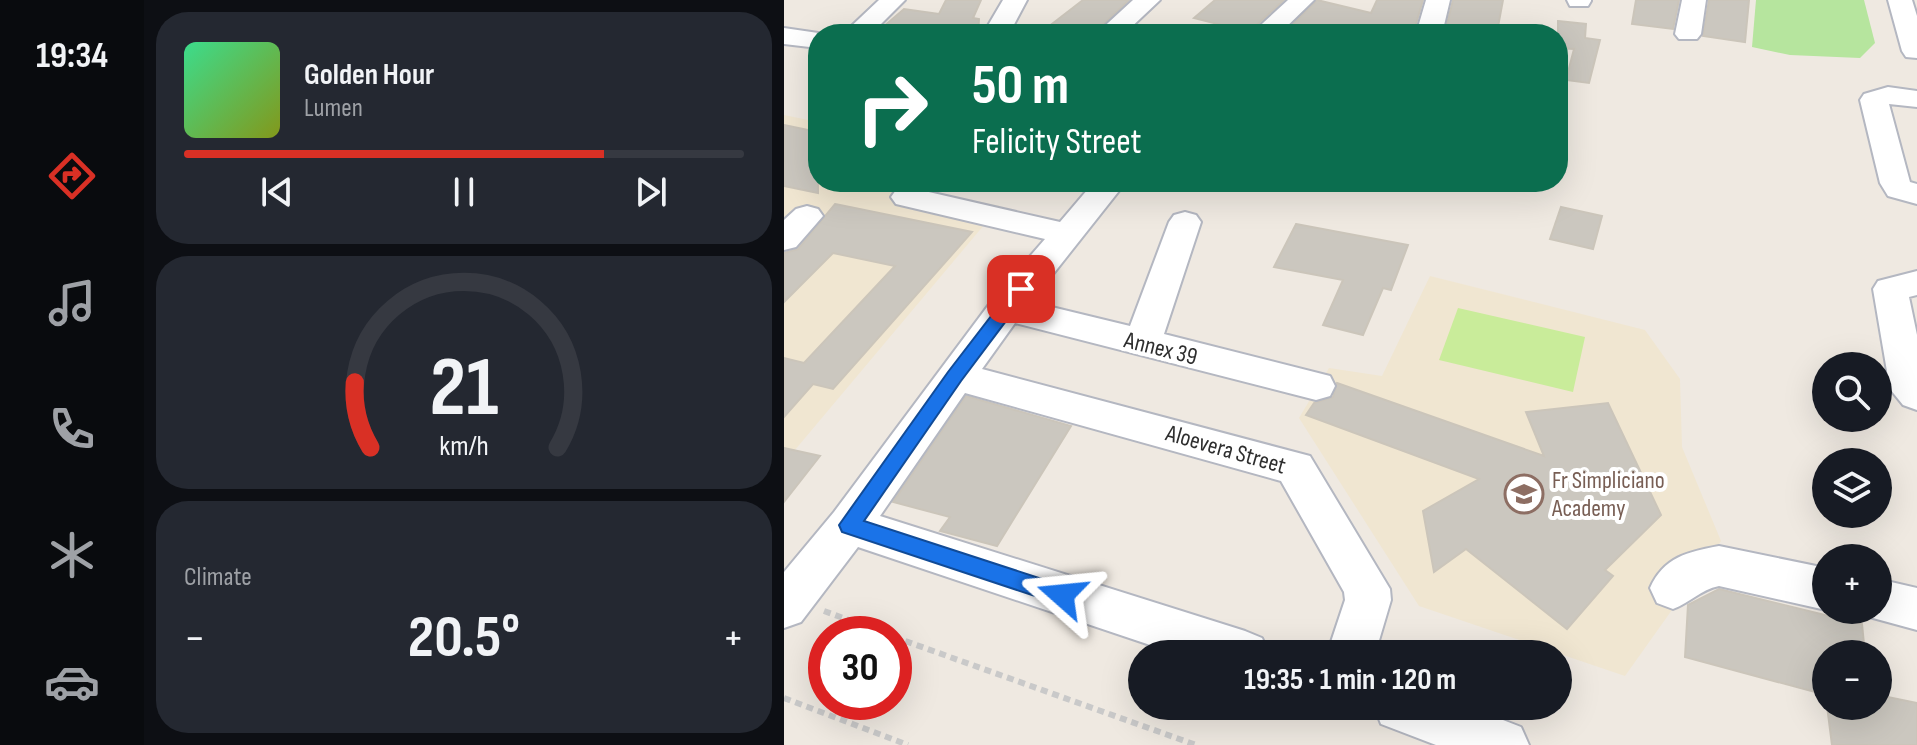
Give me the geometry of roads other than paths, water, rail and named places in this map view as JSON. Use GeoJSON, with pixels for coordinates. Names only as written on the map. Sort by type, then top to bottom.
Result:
{"type":"FeatureCollection","features":[{"type":"Feature","properties":{"kind":"street"},"geometry":{"type":"LineString","coordinates":[[867,24],[893,0]]}},
{"type":"Feature","properties":{"kind":"street"},"geometry":{"type":"LineString","coordinates":[[1002,24],[1015,0]]}},
{"type":"Feature","properties":{"kind":"street"},"geometry":{"type":"LineString","coordinates":[[1120,24],[1148,0]]}},
{"type":"Feature","properties":{"kind":"street"},"geometry":{"type":"LineString","coordinates":[[1275,24],[1302,0]]}},
{"type":"Feature","properties":{"kind":"street"},"geometry":{"type":"LineString","coordinates":[[1432,24],[1438,0]]}},
{"type":"Feature","properties":{"kind":"street"},"geometry":{"type":"LineString","coordinates":[[1688,34],[1694,0]]}},
{"type":"Feature","properties":{"kind":"street"},"geometry":{"type":"LineString","coordinates":[[1900,0],[1915,51]]}},
{"type":"Feature","properties":{"kind":"street"},"geometry":{"type":"LineString","coordinates":[[785,37],[808,39]]}},
{"type":"Feature","properties":{"kind":"street"},"geometry":{"type":"LineString","coordinates":[[1917,99],[1888,95],[1874,100],[1895,183],[1906,193],[1917,194]]}},
{"type":"Feature","properties":{"kind":"street"},"geometry":{"type":"LineString","coordinates":[[787,603],[849,525],[1006,308],[1103,192]]}},
{"type":"Feature","properties":{"kind":"street"},"geometry":{"type":"LineString","coordinates":[[907,197],[1067,234]]}},
{"type":"Feature","properties":{"kind":"street"},"geometry":{"type":"LineString","coordinates":[[784,239],[807,216]]}},
{"type":"Feature","properties":{"kind":"street"},"geometry":{"type":"LineString","coordinates":[[1142,344],[1185,222]]}},
{"type":"Feature","properties":{"kind":"street"},"geometry":{"type":"LineString","coordinates":[[1917,283],[1890,289],[1909,389],[1917,395]]}},
{"type":"Feature","properties":{"kind":"street","name":"Annex 39"},"geometry":{"type":"LineString","coordinates":[[1006,308],[1316,386]]}},
{"type":"Feature","properties":{"kind":"street","name":"Aloevera Street"},"geometry":{"type":"LineString","coordinates":[[955,376],[1295,468],[1367,589],[1368,600],[1355,640]]}},
{"type":"Feature","properties":{"kind":"street"},"geometry":{"type":"LineString","coordinates":[[849,525],[1202,640]]}},
{"type":"Feature","properties":{"kind":"street"},"geometry":{"type":"LineString","coordinates":[[1673,588],[1689,572],[1719,566],[1812,586]]}},
{"type":"Feature","properties":{"kind":"street"},"geometry":{"type":"LineString","coordinates":[[1892,603],[1917,609]]}},
{"type":"Feature","properties":{"kind":"street"},"geometry":{"type":"LineString","coordinates":[[1435,720],[1494,743]]}},
{"type":"Feature","properties":{"kind":"place","name":"Fr Simpliciano Academy"},"geometry":{"type":"Point","coordinates":[1524,494]}}]}
